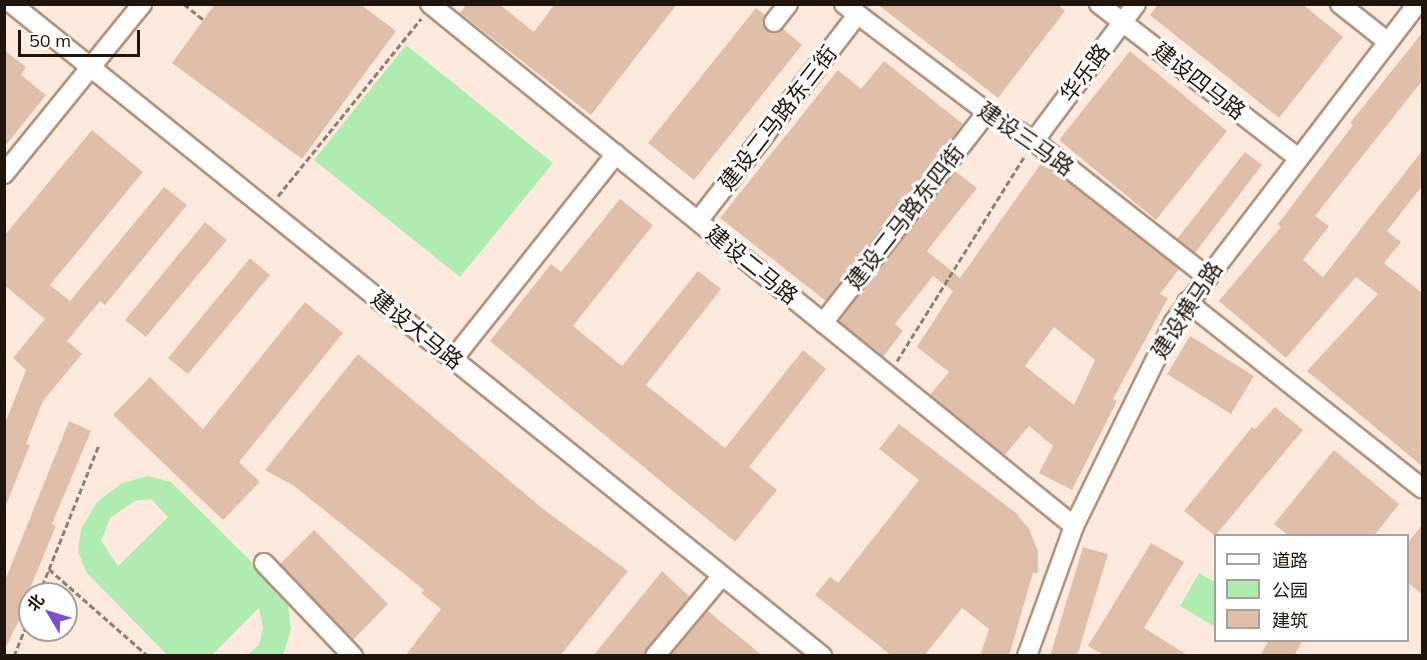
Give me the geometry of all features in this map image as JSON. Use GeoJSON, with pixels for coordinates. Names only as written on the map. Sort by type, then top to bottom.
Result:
{"type":"FeatureCollection","features":[{"type":"Feature","properties":{"kind":"street","name":"建设大马路"},"geometry":{"type":"LineString","coordinates":[[12,4],[822,656]]}},
{"type":"Feature","properties":{"kind":"street"},"geometry":{"type":"LineString","coordinates":[[4,174],[142,4]]}},
{"type":"Feature","properties":{"kind":"street"},"geometry":{"type":"LineString","coordinates":[[774,22],[788,4]]}},
{"type":"Feature","properties":{"kind":"street","name":"建设四马路"},"geometry":{"type":"LineString","coordinates":[[1099,4],[1298,158]]}},
{"type":"Feature","properties":{"kind":"street","name":"华乐路"},"geometry":{"type":"LineString","coordinates":[[1034,141],[1136,4]]}},
{"type":"Feature","properties":{"kind":"street"},"geometry":{"type":"LineString","coordinates":[[1340,4],[1388,42]]}},
{"type":"Feature","properties":{"kind":"street","name":"建设横马路"},"geometry":{"type":"LineString","coordinates":[[1027,656],[1074,526],[1157,353],[1187,302],[1417,4]]}},
{"type":"Feature","properties":{"kind":"street","name":"建设二马路"},"geometry":{"type":"LineString","coordinates":[[430,5],[1074,526]]}},
{"type":"Feature","properties":{"kind":"street","name":"建设三马路"},"geometry":{"type":"LineString","coordinates":[[850,10],[987,112],[1034,141],[1206,276]]}},
{"type":"Feature","properties":{"kind":"street","name":"建设二马路东三街"},"geometry":{"type":"LineString","coordinates":[[698,221],[850,10]]}},
{"type":"Feature","properties":{"kind":"street","name":"建设二马路东四街"},"geometry":{"type":"LineString","coordinates":[[823,322],[987,112]]}},
{"type":"Feature","properties":{"kind":"street"},"geometry":{"type":"LineString","coordinates":[[453,359],[616,154]]}},
{"type":"Feature","properties":{"kind":"street"},"geometry":{"type":"LineString","coordinates":[[1187,302],[1422,488]]}},
{"type":"Feature","properties":{"kind":"street"},"geometry":{"type":"LineString","coordinates":[[264,563],[353,656]]}},
{"type":"Feature","properties":{"kind":"street"},"geometry":{"type":"LineString","coordinates":[[656,656],[722,576]]}},
{"type":"Feature","properties":{"kind":"path"},"geometry":{"type":"LineString","coordinates":[[184,4],[204,20]]}},
{"type":"Feature","properties":{"kind":"path"},"geometry":{"type":"LineString","coordinates":[[267,210],[430,5]]}},
{"type":"Feature","properties":{"kind":"path"},"geometry":{"type":"LineString","coordinates":[[888,375],[1034,141]]}},
{"type":"Feature","properties":{"kind":"path"},"geometry":{"type":"LineString","coordinates":[[44,582],[99,445]]}},
{"type":"Feature","properties":{"kind":"path"},"geometry":{"type":"LineString","coordinates":[[49,569],[148,656]]}},
{"type":"Feature","properties":{"kind":"path"},"geometry":{"type":"LineString","coordinates":[[14,656],[20,642]]}},
{"type":"Feature","properties":{"kind":"green space"},"geometry":{"type":"Polygon","coordinates":[[[406,45],[553,163],[460,277],[314,160],[406,45]]]}},
{"type":"Feature","properties":{"kind":"green space"},"geometry":{"type":"Polygon","coordinates":[[[148,476],[171,482],[287,597],[291,629],[283,655],[248,655],[259,645],[263,628],[259,608],[212,655],[167,655],[86,572],[78,551],[81,529],[97,502],[122,483],[148,476]],[[151,499],[135,501],[110,518],[101,541],[118,566],[168,517],[151,499]]]}},
{"type":"Feature","properties":{"kind":"green space"},"geometry":{"type":"Polygon","coordinates":[[[1199,573],[1214,581],[1214,626],[1180,606],[1199,573]]]}},
{"type":"Feature","properties":{"kind":"building"},"geometry":{"type":"Polygon","coordinates":[[[215,4],[360,4],[396,31],[302,159],[172,63],[215,4]]]}},
{"type":"Feature","properties":{"kind":"building"},"geometry":{"type":"Polygon","coordinates":[[[467,4],[499,4],[534,32],[555,4],[677,4],[591,115],[460,13],[467,4]]]}},
{"type":"Feature","properties":{"kind":"building"},"geometry":{"type":"Polygon","coordinates":[[[877,4],[1057,4],[1065,11],[998,98],[877,4]]]}},
{"type":"Feature","properties":{"kind":"building"},"geometry":{"type":"Polygon","coordinates":[[[1158,4],[1302,4],[1343,37],[1279,118],[1150,15],[1158,4]]]}},
{"type":"Feature","properties":{"kind":"building"},"geometry":{"type":"Polygon","coordinates":[[[756,8],[765,15],[767,30],[773,33],[783,29],[802,45],[694,180],[648,143],[756,8]]]}},
{"type":"Feature","properties":{"kind":"building"},"geometry":{"type":"Polygon","coordinates":[[[1422,33],[1422,81],[1315,216],[1329,226],[1303,260],[1323,277],[1422,151],[1422,186],[1387,231],[1401,242],[1384,263],[1422,293],[1422,466],[1307,371],[1378,294],[1356,277],[1286,358],[1219,301],[1281,227],[1278,224],[1353,125],[1350,123],[1422,33]]]}},
{"type":"Feature","properties":{"kind":"building"},"geometry":{"type":"Polygon","coordinates":[[[4,50],[26,67],[21,75],[46,95],[5,146],[4,50]]]}},
{"type":"Feature","properties":{"kind":"building"},"geometry":{"type":"Polygon","coordinates":[[[1130,51],[1227,131],[1156,220],[1059,140],[1130,51]]]}},
{"type":"Feature","properties":{"kind":"building"},"geometry":{"type":"Polygon","coordinates":[[[884,61],[963,124],[826,301],[720,218],[838,70],[861,89],[884,61]]]}},
{"type":"Feature","properties":{"kind":"building"},"geometry":{"type":"Polygon","coordinates":[[[92,130],[143,172],[50,285],[70,301],[164,187],[187,205],[105,305],[100,301],[67,341],[82,354],[43,401],[26,444],[30,445],[4,510],[4,426],[26,370],[13,358],[45,319],[4,285],[4,236],[92,130]]]}},
{"type":"Feature","properties":{"kind":"building"},"geometry":{"type":"Polygon","coordinates":[[[1245,152],[1262,165],[1195,253],[1177,239],[1245,152]]]}},
{"type":"Feature","properties":{"kind":"building"},"geometry":{"type":"Polygon","coordinates":[[[1042,162],[1179,269],[1160,294],[1168,298],[1113,399],[1117,401],[1072,490],[1039,473],[1053,446],[1029,426],[1005,455],[930,395],[949,372],[917,347],[953,291],[933,276],[895,324],[903,331],[883,357],[839,321],[955,171],[977,188],[927,251],[960,278],[1042,162]],[[1054,327],[1025,366],[1074,405],[1095,360],[1054,327]]]}},
{"type":"Feature","properties":{"kind":"building"},"geometry":{"type":"Polygon","coordinates":[[[620,199],[653,225],[573,326],[622,366],[698,271],[721,289],[646,385],[725,448],[803,350],[826,369],[749,467],[777,490],[735,542],[490,341],[551,264],[561,272],[620,199]]]}},
{"type":"Feature","properties":{"kind":"building"},"geometry":{"type":"Polygon","coordinates":[[[205,222],[227,240],[146,337],[125,320],[205,222]]]}},
{"type":"Feature","properties":{"kind":"building"},"geometry":{"type":"Polygon","coordinates":[[[250,258],[270,275],[188,374],[168,358],[250,258]]]}},
{"type":"Feature","properties":{"kind":"building"},"geometry":{"type":"Polygon","coordinates":[[[305,302],[343,333],[239,462],[260,482],[223,520],[113,415],[150,377],[203,429],[305,302]]]}},
{"type":"Feature","properties":{"kind":"building"},"geometry":{"type":"Polygon","coordinates":[[[1190,336],[1254,376],[1231,414],[1167,374],[1190,336]]]}},
{"type":"Feature","properties":{"kind":"building"},"geometry":{"type":"Polygon","coordinates":[[[358,354],[547,512],[628,571],[560,656],[405,656],[441,609],[421,593],[424,590],[294,486],[265,470],[358,354]]]}},
{"type":"Feature","properties":{"kind":"building"},"geometry":{"type":"Polygon","coordinates":[[[1275,407],[1303,430],[1214,535],[1184,511],[1252,427],[1255,429],[1275,407]]]}},
{"type":"Feature","properties":{"kind":"building"},"geometry":{"type":"Polygon","coordinates":[[[69,421],[91,431],[52,524],[56,526],[33,582],[18,582],[18,622],[4,651],[4,583],[69,421]]]}},
{"type":"Feature","properties":{"kind":"building"},"geometry":{"type":"Polygon","coordinates":[[[899,424],[1016,513],[1029,529],[1038,551],[1038,573],[1033,573],[1009,656],[980,656],[989,629],[962,608],[924,656],[892,656],[815,595],[830,577],[838,583],[919,480],[879,449],[899,424]]]}},
{"type":"Feature","properties":{"kind":"building"},"geometry":{"type":"Polygon","coordinates":[[[1334,450],[1399,504],[1376,534],[1286,534],[1274,524],[1334,450]]]}},
{"type":"Feature","properties":{"kind":"building"},"geometry":{"type":"Polygon","coordinates":[[[1422,525],[1422,594],[1409,584],[1409,541],[1422,525]]]}},
{"type":"Feature","properties":{"kind":"building"},"geometry":{"type":"Polygon","coordinates":[[[314,530],[388,604],[353,640],[280,564],[314,530]]]}},
{"type":"Feature","properties":{"kind":"building"},"geometry":{"type":"Polygon","coordinates":[[[1151,543],[1184,562],[1144,628],[1189,656],[1105,656],[1088,646],[1151,543]]]}},
{"type":"Feature","properties":{"kind":"building"},"geometry":{"type":"Polygon","coordinates":[[[1083,547],[1108,554],[1077,656],[1050,656],[1083,547]]]}},
{"type":"Feature","properties":{"kind":"building"},"geometry":{"type":"Polygon","coordinates":[[[662,571],[690,597],[644,656],[593,656],[662,571]]]}},
{"type":"Feature","properties":{"kind":"building"},"geometry":{"type":"Polygon","coordinates":[[[708,611],[763,656],[670,656],[708,611]]]}},
{"type":"Feature","properties":{"kind":"building"},"geometry":{"type":"Polygon","coordinates":[[[1268,642],[1302,642],[1294,656],[1260,656],[1268,642]]]}}]}
